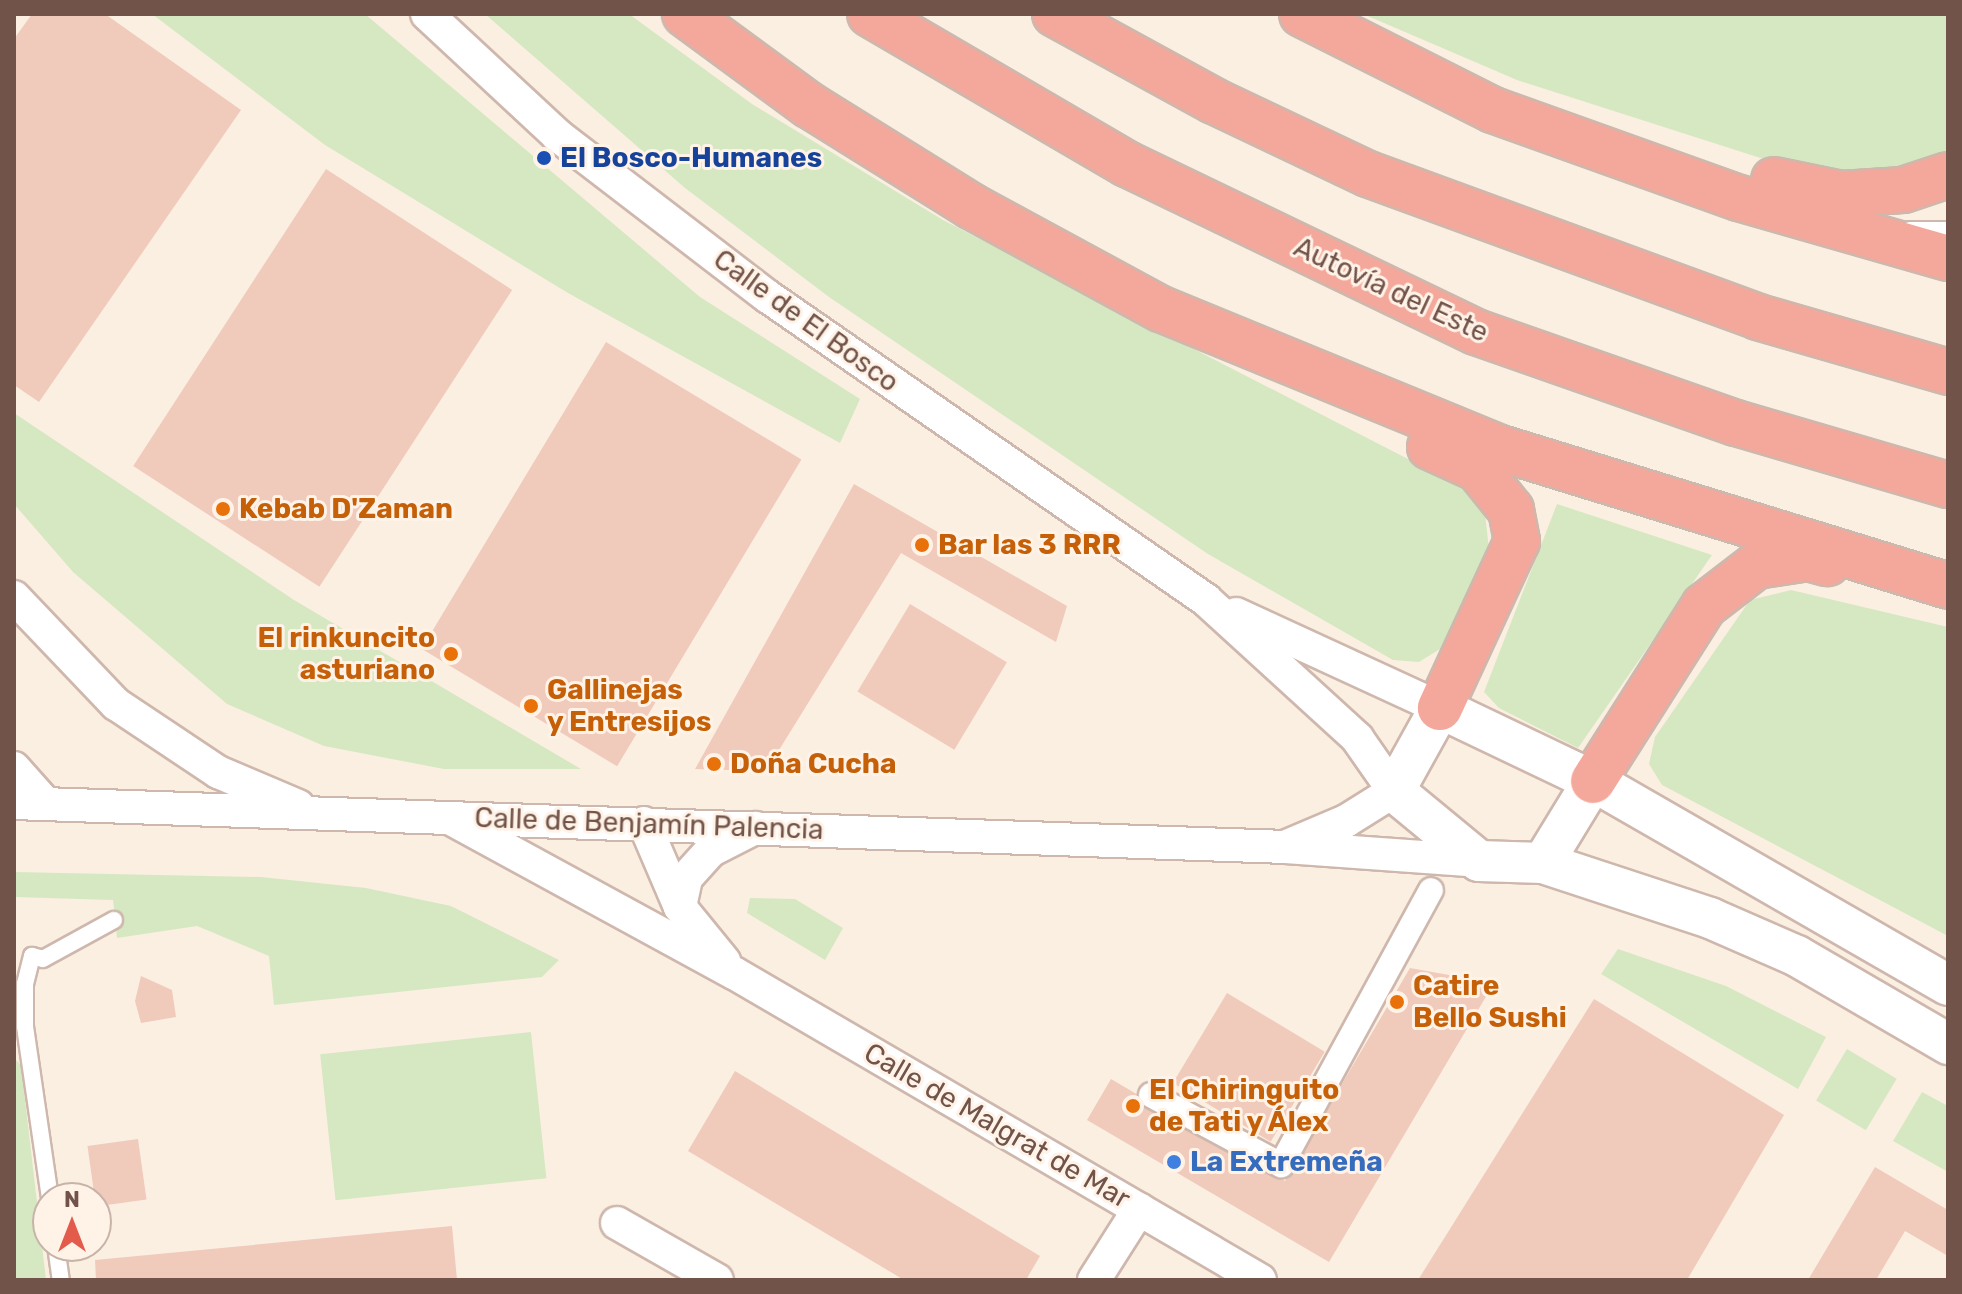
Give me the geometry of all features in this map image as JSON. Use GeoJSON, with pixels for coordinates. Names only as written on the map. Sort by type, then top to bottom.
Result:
{"type":"FeatureCollection","features":[{"type":"Feature","properties":{"kind":"highway"},"geometry":{"type":"LineString","coordinates":[[685,14],[809,105],[944,189],[1364,418],[1478,469],[1511,510],[1517,541],[1440,708]]}},
{"type":"Feature","properties":{"kind":"highway","name":"Autovía del Este"},"geometry":{"type":"LineString","coordinates":[[870,14],[1127,164],[1476,332],[1736,423],[1948,485]]}},
{"type":"Feature","properties":{"kind":"highway"},"geometry":{"type":"LineString","coordinates":[[1055,14],[1214,101],[1368,174],[1758,317],[1948,372]]}},
{"type":"Feature","properties":{"kind":"highway"},"geometry":{"type":"LineString","coordinates":[[1302,14],[1493,110],[1739,198],[1948,258]]}},
{"type":"Feature","properties":{"kind":"highway"},"geometry":{"type":"LineString","coordinates":[[1493,110],[1841,194],[1903,190],[1948,175]]}},
{"type":"Feature","properties":{"kind":"highway"},"geometry":{"type":"LineString","coordinates":[[1161,309],[1497,447],[1948,586]]}},
{"type":"Feature","properties":{"kind":"highway"},"geometry":{"type":"LineString","coordinates":[[1593,781],[1704,606],[1756,566],[1808,558],[1948,593]]}},
{"type":"Feature","properties":{"kind":"street","name":"Calle de El Bosco"},"geometry":{"type":"LineString","coordinates":[[427,14],[557,135],[767,296],[1206,600],[1357,738],[1394,791]]}},
{"type":"Feature","properties":{"kind":"street"},"geometry":{"type":"LineString","coordinates":[[14,597],[116,704],[218,772],[315,813]]}},
{"type":"Feature","properties":{"kind":"street","name":"Calle de El Bosco"},"geometry":{"type":"LineString","coordinates":[[1206,600],[1440,708]]}},
{"type":"Feature","properties":{"kind":"street"},"geometry":{"type":"LineString","coordinates":[[1440,708],[1593,781],[1948,985]]}},
{"type":"Feature","properties":{"kind":"street","name":"Calle de Benjamín Palencia"},"geometry":{"type":"LineString","coordinates":[[1284,847],[1346,821],[1394,791],[1440,708]]}},
{"type":"Feature","properties":{"kind":"street"},"geometry":{"type":"LineString","coordinates":[[14,768],[46,804]]}},
{"type":"Feature","properties":{"kind":"street"},"geometry":{"type":"LineString","coordinates":[[1543,863],[1593,781]]}},
{"type":"Feature","properties":{"kind":"street"},"geometry":{"type":"LineString","coordinates":[[1394,791],[1479,861]]}},
{"type":"Feature","properties":{"kind":"street","name":"Calle de Benjamín Palencia"},"geometry":{"type":"LineString","coordinates":[[14,803],[1284,847],[1543,863],[1603,878],[1797,956],[1948,1044]]}},
{"type":"Feature","properties":{"kind":"street","name":"Calle de Malgrat de Mar"},"geometry":{"type":"LineString","coordinates":[[449,818],[734,973],[1260,1280]]}},
{"type":"Feature","properties":{"kind":"street"},"geometry":{"type":"LineString","coordinates":[[644,823],[680,907],[734,973]]}},
{"type":"Feature","properties":{"kind":"street"},"geometry":{"type":"LineString","coordinates":[[680,907],[686,878],[710,851],[758,827]]}},
{"type":"Feature","properties":{"kind":"street"},"geometry":{"type":"LineString","coordinates":[[1151,1095],[1281,1165],[1431,890]]}},
{"type":"Feature","properties":{"kind":"street"},"geometry":{"type":"LineString","coordinates":[[1094,1280],[1139,1209]]}},
{"type":"Feature","properties":{"kind":"street"},"geometry":{"type":"LineString","coordinates":[[617,1223],[717,1280]]}},
{"type":"Feature","properties":{"kind":"lane"},"geometry":{"type":"LineString","coordinates":[[1854,230],[1948,230]]}},
{"type":"Feature","properties":{"kind":"lane"},"geometry":{"type":"LineString","coordinates":[[47,1182],[19,1026],[32,956],[43,959],[114,920]]}},
{"type":"Feature","properties":{"kind":"green space"},"geometry":{"type":"Polygon","coordinates":[[[152,14],[365,14],[700,297],[860,399],[840,443],[568,293],[325,145],[152,14]]]}},
{"type":"Feature","properties":{"kind":"green space"},"geometry":{"type":"Polygon","coordinates":[[[485,14],[629,14],[752,104],[943,220],[1474,493],[1485,514],[1489,549],[1440,649],[1419,662],[1393,660],[1208,554],[829,297],[685,188],[485,14]]]}},
{"type":"Feature","properties":{"kind":"green space"},"geometry":{"type":"Polygon","coordinates":[[[1363,14],[1948,14],[1948,162],[1913,176],[1798,170],[1517,80],[1363,14]]]}},
{"type":"Feature","properties":{"kind":"green space"},"geometry":{"type":"Polygon","coordinates":[[[14,413],[294,600],[581,769],[444,769],[324,746],[227,704],[73,572],[14,504],[14,413]]]}},
{"type":"Feature","properties":{"kind":"green space"},"geometry":{"type":"Polygon","coordinates":[[[1557,504],[1712,555],[1578,748],[1499,708],[1484,692],[1557,504]]]}},
{"type":"Feature","properties":{"kind":"green space"},"geometry":{"type":"Polygon","coordinates":[[[1791,590],[1948,627],[1948,936],[1662,785],[1649,764],[1655,737],[1750,600],[1791,590]]]}},
{"type":"Feature","properties":{"kind":"green space"},"geometry":{"type":"Polygon","coordinates":[[[14,872],[261,877],[366,888],[451,906],[559,960],[542,977],[274,1005],[269,956],[197,926],[117,938],[113,900],[14,897],[14,872]]]}},
{"type":"Feature","properties":{"kind":"green space"},"geometry":{"type":"Polygon","coordinates":[[[750,898],[795,899],[843,928],[825,960],[747,913],[750,898]]]}},
{"type":"Feature","properties":{"kind":"green space"},"geometry":{"type":"Polygon","coordinates":[[[1618,949],[1726,986],[1826,1037],[1798,1089],[1601,974],[1618,949]]]}},
{"type":"Feature","properties":{"kind":"green space"},"geometry":{"type":"Polygon","coordinates":[[[531,1032],[546,1178],[336,1200],[320,1054],[531,1032]]]}},
{"type":"Feature","properties":{"kind":"green space"},"geometry":{"type":"Polygon","coordinates":[[[1847,1049],[1897,1079],[1866,1130],[1816,1100],[1847,1049]]]}},
{"type":"Feature","properties":{"kind":"green space"},"geometry":{"type":"Polygon","coordinates":[[[14,1058],[21,1065],[35,1182],[32,1182],[32,1262],[44,1262],[46,1280],[14,1280],[14,1058]]]}},
{"type":"Feature","properties":{"kind":"green space"},"geometry":{"type":"Polygon","coordinates":[[[1922,1092],[1948,1106],[1948,1172],[1893,1141],[1922,1092]]]}},
{"type":"Feature","properties":{"kind":"building"},"geometry":{"type":"Polygon","coordinates":[[[32,14],[105,14],[241,110],[39,402],[14,385],[14,39],[32,14]]]}},
{"type":"Feature","properties":{"kind":"building"},"geometry":{"type":"Polygon","coordinates":[[[326,169],[512,290],[319,587],[133,466],[326,169]]]}},
{"type":"Feature","properties":{"kind":"building"},"geometry":{"type":"Polygon","coordinates":[[[606,342],[801,459],[617,766],[422,649],[606,342]]]}},
{"type":"Feature","properties":{"kind":"building"},"geometry":{"type":"Polygon","coordinates":[[[854,484],[1067,606],[1056,642],[901,553],[766,771],[695,769],[854,484]]]}},
{"type":"Feature","properties":{"kind":"building"},"geometry":{"type":"Polygon","coordinates":[[[910,604],[1007,662],[954,750],[857,691],[910,604]]]}},
{"type":"Feature","properties":{"kind":"building"},"geometry":{"type":"Polygon","coordinates":[[[1410,968],[1494,983],[1329,1262],[1087,1120],[1111,1079],[1285,1181],[1410,968]]]}},
{"type":"Feature","properties":{"kind":"building"},"geometry":{"type":"Polygon","coordinates":[[[141,976],[172,990],[176,1017],[141,1023],[135,1001],[141,976]]]}},
{"type":"Feature","properties":{"kind":"building"},"geometry":{"type":"Polygon","coordinates":[[[1227,993],[1325,1052],[1271,1142],[1173,1083],[1227,993]]]}},
{"type":"Feature","properties":{"kind":"building"},"geometry":{"type":"Polygon","coordinates":[[[1594,999],[1784,1115],[1687,1280],[1418,1280],[1594,999]]]}},
{"type":"Feature","properties":{"kind":"building"},"geometry":{"type":"Polygon","coordinates":[[[735,1071],[1040,1256],[1026,1280],[904,1280],[688,1151],[735,1071]]]}},
{"type":"Feature","properties":{"kind":"building"},"geometry":{"type":"Polygon","coordinates":[[[138,1139],[146,1199],[112,1204],[112,1182],[93,1182],[87,1146],[138,1139]]]}},
{"type":"Feature","properties":{"kind":"building"},"geometry":{"type":"Polygon","coordinates":[[[1875,1167],[1948,1210],[1948,1256],[1905,1231],[1876,1280],[1808,1280],[1875,1167]]]}},
{"type":"Feature","properties":{"kind":"building"},"geometry":{"type":"Polygon","coordinates":[[[452,1226],[457,1280],[96,1280],[95,1262],[112,1262],[112,1258],[452,1226]]]}},
{"type":"Feature","properties":{"kind":"place","name":"El Bosco-Humanes"},"geometry":{"type":"Point","coordinates":[544,158]}},
{"type":"Feature","properties":{"kind":"place","name":"Kebab D'Zaman"},"geometry":{"type":"Point","coordinates":[223,509]}},
{"type":"Feature","properties":{"kind":"place","name":"Bar las 3 RRR"},"geometry":{"type":"Point","coordinates":[922,545]}},
{"type":"Feature","properties":{"kind":"place","name":"El rinkuncito asturiano"},"geometry":{"type":"Point","coordinates":[451,654]}},
{"type":"Feature","properties":{"kind":"place","name":"Gallinejas y Entresijos"},"geometry":{"type":"Point","coordinates":[531,706]}},
{"type":"Feature","properties":{"kind":"place","name":"Doña Cucha"},"geometry":{"type":"Point","coordinates":[714,764]}},
{"type":"Feature","properties":{"kind":"place","name":"Catire Bello Sushi"},"geometry":{"type":"Point","coordinates":[1397,1002]}},
{"type":"Feature","properties":{"kind":"place","name":"El Chiringuito de Tati y Álex"},"geometry":{"type":"Point","coordinates":[1133,1106]}},
{"type":"Feature","properties":{"kind":"place","name":"La Extremeña"},"geometry":{"type":"Point","coordinates":[1174,1162]}}]}
